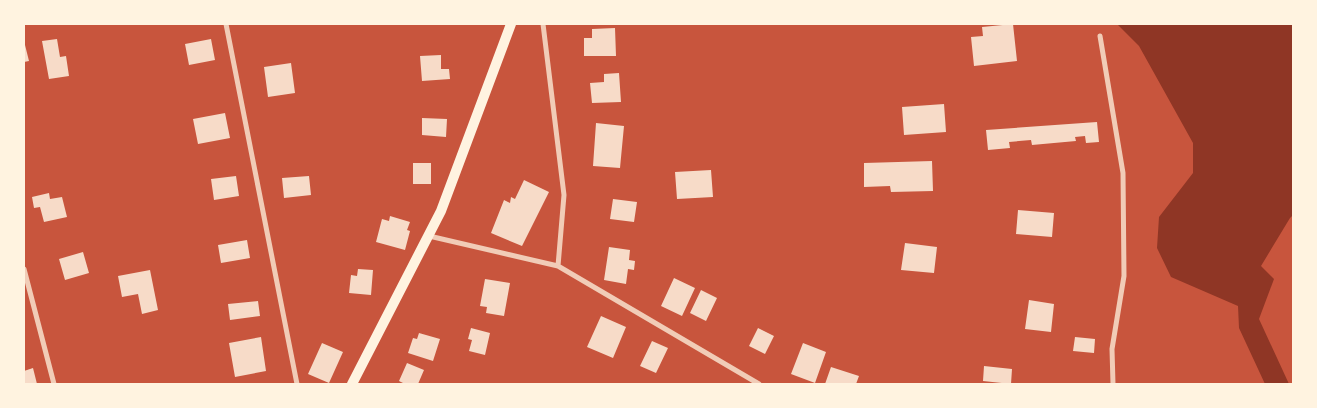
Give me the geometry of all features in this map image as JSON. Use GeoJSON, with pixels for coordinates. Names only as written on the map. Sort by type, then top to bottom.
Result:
{"type":"FeatureCollection","features":[{"type":"Feature","properties":{"kind":"main road"},"geometry":{"type":"LineString","coordinates":[[352,384],[429,236],[453,181],[511,24]]}},
{"type":"Feature","properties":{"kind":"street"},"geometry":{"type":"LineString","coordinates":[[226,24],[297,384]]}},
{"type":"Feature","properties":{"kind":"street"},"geometry":{"type":"LineString","coordinates":[[543,24],[564,195],[558,266]]}},
{"type":"Feature","properties":{"kind":"street"},"geometry":{"type":"LineString","coordinates":[[1100,36],[1123,173],[1124,276],[1112,349],[1113,384]]}},
{"type":"Feature","properties":{"kind":"street"},"geometry":{"type":"LineString","coordinates":[[429,236],[558,266],[759,384]]}},
{"type":"Feature","properties":{"kind":"street"},"geometry":{"type":"LineString","coordinates":[[24,269],[54,384]]}},
{"type":"Feature","properties":{"kind":"shaded area"},"geometry":{"type":"Polygon","coordinates":[[[1117,24],[1293,24],[1293,215],[1261,266],[1274,279],[1259,319],[1289,384],[1265,384],[1239,328],[1238,306],[1171,277],[1157,248],[1159,217],[1193,173],[1193,143],[1139,46],[1117,24]]]}},
{"type":"Feature","properties":{"kind":"building"},"geometry":{"type":"Polygon","coordinates":[[[1013,24],[1017,61],[974,66],[971,37],[983,36],[982,27],[1013,24]]]}},
{"type":"Feature","properties":{"kind":"building"},"geometry":{"type":"Polygon","coordinates":[[[615,28],[616,56],[584,56],[584,38],[592,38],[592,29],[615,28]]]}},
{"type":"Feature","properties":{"kind":"building"},"geometry":{"type":"Polygon","coordinates":[[[57,39],[60,57],[66,56],[69,76],[49,79],[42,41],[57,39]]]}},
{"type":"Feature","properties":{"kind":"building"},"geometry":{"type":"Polygon","coordinates":[[[211,39],[215,60],[189,65],[185,44],[211,39]]]}},
{"type":"Feature","properties":{"kind":"building"},"geometry":{"type":"Polygon","coordinates":[[[24,41],[29,61],[24,62],[24,41]]]}},
{"type":"Feature","properties":{"kind":"building"},"geometry":{"type":"Polygon","coordinates":[[[441,55],[441,69],[449,69],[450,79],[422,81],[420,56],[441,55]]]}},
{"type":"Feature","properties":{"kind":"building"},"geometry":{"type":"Polygon","coordinates":[[[291,63],[295,93],[268,97],[264,67],[291,63]]]}},
{"type":"Feature","properties":{"kind":"building"},"geometry":{"type":"Polygon","coordinates":[[[619,73],[621,102],[592,103],[590,83],[604,82],[604,74],[619,73]]]}},
{"type":"Feature","properties":{"kind":"building"},"geometry":{"type":"Polygon","coordinates":[[[944,104],[946,132],[904,135],[902,107],[944,104]]]}},
{"type":"Feature","properties":{"kind":"building"},"geometry":{"type":"Polygon","coordinates":[[[225,113],[230,138],[198,144],[193,119],[225,113]]]}},
{"type":"Feature","properties":{"kind":"building"},"geometry":{"type":"Polygon","coordinates":[[[422,118],[447,119],[446,137],[422,135],[422,118]]]}},
{"type":"Feature","properties":{"kind":"building"},"geometry":{"type":"Polygon","coordinates":[[[1097,122],[1099,142],[1086,143],[1085,136],[1075,137],[1076,141],[1032,145],[1031,140],[1009,142],[1010,148],[988,150],[986,130],[1097,122]]]}},
{"type":"Feature","properties":{"kind":"building"},"geometry":{"type":"Polygon","coordinates":[[[596,123],[624,126],[620,168],[593,166],[596,123]]]}},
{"type":"Feature","properties":{"kind":"building"},"geometry":{"type":"Polygon","coordinates":[[[932,161],[933,191],[891,192],[890,186],[864,187],[864,163],[932,161]]]}},
{"type":"Feature","properties":{"kind":"building"},"geometry":{"type":"Polygon","coordinates":[[[413,163],[431,163],[431,184],[413,184],[413,163]]]}},
{"type":"Feature","properties":{"kind":"building"},"geometry":{"type":"Polygon","coordinates":[[[711,170],[713,197],[677,199],[675,172],[711,170]]]}},
{"type":"Feature","properties":{"kind":"building"},"geometry":{"type":"Polygon","coordinates":[[[236,176],[239,196],[214,200],[211,179],[236,176]]]}},
{"type":"Feature","properties":{"kind":"building"},"geometry":{"type":"Polygon","coordinates":[[[309,176],[311,195],[284,198],[282,178],[309,176]]]}},
{"type":"Feature","properties":{"kind":"building"},"geometry":{"type":"Polygon","coordinates":[[[524,180],[549,192],[522,246],[491,233],[504,200],[510,203],[511,197],[515,199],[524,180]]]}},
{"type":"Feature","properties":{"kind":"building"},"geometry":{"type":"Polygon","coordinates":[[[49,193],[50,199],[62,197],[67,217],[44,222],[40,207],[34,208],[32,197],[49,193]]]}},
{"type":"Feature","properties":{"kind":"building"},"geometry":{"type":"Polygon","coordinates":[[[613,199],[637,202],[634,222],[610,219],[613,199]]]}},
{"type":"Feature","properties":{"kind":"building"},"geometry":{"type":"Polygon","coordinates":[[[1018,210],[1054,213],[1052,237],[1016,234],[1018,210]]]}},
{"type":"Feature","properties":{"kind":"building"},"geometry":{"type":"Polygon","coordinates":[[[390,216],[410,222],[407,230],[410,231],[405,250],[376,242],[382,219],[389,221],[390,216]]]}},
{"type":"Feature","properties":{"kind":"building"},"geometry":{"type":"Polygon","coordinates":[[[247,240],[250,258],[221,263],[218,245],[247,240]]]}},
{"type":"Feature","properties":{"kind":"building"},"geometry":{"type":"Polygon","coordinates":[[[905,243],[937,247],[934,273],[901,270],[905,243]]]}},
{"type":"Feature","properties":{"kind":"building"},"geometry":{"type":"Polygon","coordinates":[[[609,247],[630,250],[629,260],[635,261],[634,270],[628,269],[626,284],[604,280],[609,247]]]}},
{"type":"Feature","properties":{"kind":"building"},"geometry":{"type":"Polygon","coordinates":[[[83,252],[89,273],[65,280],[59,259],[83,252]]]}},
{"type":"Feature","properties":{"kind":"building"},"geometry":{"type":"Polygon","coordinates":[[[358,269],[373,270],[371,295],[349,293],[351,275],[357,276],[358,269]]]}},
{"type":"Feature","properties":{"kind":"building"},"geometry":{"type":"Polygon","coordinates":[[[150,270],[158,310],[142,314],[138,294],[122,297],[118,276],[150,270]]]}},
{"type":"Feature","properties":{"kind":"building"},"geometry":{"type":"Polygon","coordinates":[[[674,278],[695,288],[682,316],[661,306],[674,278]]]}},
{"type":"Feature","properties":{"kind":"building"},"geometry":{"type":"Polygon","coordinates":[[[485,279],[510,283],[504,316],[486,313],[487,307],[480,306],[485,279]]]}},
{"type":"Feature","properties":{"kind":"building"},"geometry":{"type":"Polygon","coordinates":[[[701,290],[717,298],[706,321],[690,313],[701,290]]]}},
{"type":"Feature","properties":{"kind":"building"},"geometry":{"type":"Polygon","coordinates":[[[1029,300],[1054,304],[1051,332],[1025,329],[1029,300]]]}},
{"type":"Feature","properties":{"kind":"building"},"geometry":{"type":"Polygon","coordinates":[[[258,301],[260,316],[230,320],[228,304],[258,301]]]}},
{"type":"Feature","properties":{"kind":"building"},"geometry":{"type":"Polygon","coordinates":[[[601,316],[626,327],[613,358],[587,347],[601,316]]]}},
{"type":"Feature","properties":{"kind":"building"},"geometry":{"type":"Polygon","coordinates":[[[471,328],[490,333],[485,355],[469,351],[472,340],[468,339],[471,328]]]}},
{"type":"Feature","properties":{"kind":"building"},"geometry":{"type":"Polygon","coordinates":[[[758,328],[774,336],[765,354],[749,346],[758,328]]]}},
{"type":"Feature","properties":{"kind":"building"},"geometry":{"type":"Polygon","coordinates":[[[419,333],[440,339],[433,361],[408,353],[413,338],[417,339],[419,333]]]}},
{"type":"Feature","properties":{"kind":"building"},"geometry":{"type":"Polygon","coordinates":[[[261,337],[266,371],[235,377],[229,343],[261,337]]]}},
{"type":"Feature","properties":{"kind":"building"},"geometry":{"type":"Polygon","coordinates":[[[1075,337],[1095,339],[1094,353],[1073,351],[1075,337]]]}},
{"type":"Feature","properties":{"kind":"building"},"geometry":{"type":"Polygon","coordinates":[[[652,341],[668,348],[656,373],[640,366],[652,341]]]}},
{"type":"Feature","properties":{"kind":"building"},"geometry":{"type":"Polygon","coordinates":[[[322,343],[343,352],[329,383],[308,374],[322,343]]]}},
{"type":"Feature","properties":{"kind":"building"},"geometry":{"type":"Polygon","coordinates":[[[803,343],[826,352],[815,383],[791,374],[803,343]]]}},
{"type":"Feature","properties":{"kind":"building"},"geometry":{"type":"Polygon","coordinates":[[[407,363],[424,370],[418,384],[405,384],[399,381],[407,363]]]}},
{"type":"Feature","properties":{"kind":"building"},"geometry":{"type":"Polygon","coordinates":[[[984,366],[1012,369],[1011,384],[983,381],[984,366]]]}},
{"type":"Feature","properties":{"kind":"building"},"geometry":{"type":"Polygon","coordinates":[[[831,367],[859,376],[856,384],[825,384],[831,367]]]}},
{"type":"Feature","properties":{"kind":"building"},"geometry":{"type":"Polygon","coordinates":[[[33,368],[37,384],[24,384],[24,371],[33,368]]]}}]}
